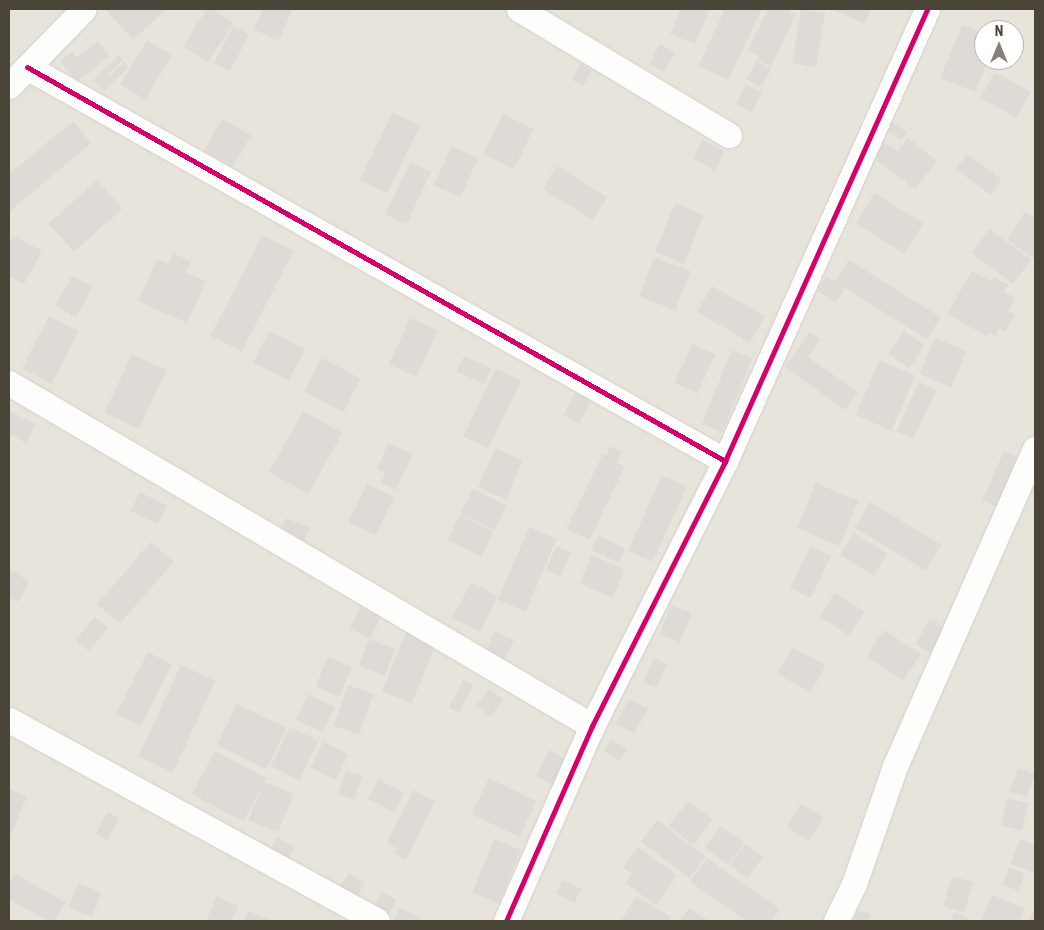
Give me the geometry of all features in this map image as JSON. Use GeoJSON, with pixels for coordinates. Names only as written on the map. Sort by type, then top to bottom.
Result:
{"type":"FeatureCollection","features":[{"type":"Feature","properties":{"kind":"street"},"geometry":{"type":"LineString","coordinates":[[9,86],[84,9]]}},
{"type":"Feature","properties":{"kind":"street"},"geometry":{"type":"LineString","coordinates":[[520,9],[729,135]]}},
{"type":"Feature","properties":{"kind":"street"},"geometry":{"type":"LineString","coordinates":[[506,921],[592,726],[725,461],[927,9]]}},
{"type":"Feature","properties":{"kind":"street"},"geometry":{"type":"LineString","coordinates":[[28,67],[725,461]]}},
{"type":"Feature","properties":{"kind":"street"},"geometry":{"type":"LineString","coordinates":[[9,383],[592,726]]}},
{"type":"Feature","properties":{"kind":"street"},"geometry":{"type":"LineString","coordinates":[[836,921],[854,884],[896,766],[1035,449]]}},
{"type":"Feature","properties":{"kind":"street"},"geometry":{"type":"LineString","coordinates":[[9,720],[377,921]]}},
{"type":"Feature","properties":{"kind":"shaded area"},"geometry":{"type":"Polygon","coordinates":[[[9,9],[1035,9],[1035,921],[9,921],[9,9]]]}},
{"type":"Feature","properties":{"kind":"building"},"geometry":{"type":"Polygon","coordinates":[[[105,9],[167,9],[133,40],[105,9]]]}},
{"type":"Feature","properties":{"kind":"building"},"geometry":{"type":"Polygon","coordinates":[[[207,9],[212,9],[234,23],[208,62],[183,46],[207,9]]]}},
{"type":"Feature","properties":{"kind":"building"},"geometry":{"type":"Polygon","coordinates":[[[263,9],[293,9],[278,41],[254,29],[263,9]]]}},
{"type":"Feature","properties":{"kind":"building"},"geometry":{"type":"Polygon","coordinates":[[[681,9],[710,9],[695,44],[670,34],[681,9]]]}},
{"type":"Feature","properties":{"kind":"building"},"geometry":{"type":"Polygon","coordinates":[[[725,9],[762,9],[728,80],[698,66],[725,9]]]}},
{"type":"Feature","properties":{"kind":"building"},"geometry":{"type":"Polygon","coordinates":[[[768,9],[785,9],[796,14],[771,67],[757,60],[759,56],[748,50],[768,9]]]}},
{"type":"Feature","properties":{"kind":"building"},"geometry":{"type":"Polygon","coordinates":[[[801,9],[825,13],[816,67],[792,63],[801,9]]]}},
{"type":"Feature","properties":{"kind":"building"},"geometry":{"type":"Polygon","coordinates":[[[837,9],[871,9],[864,24],[836,11],[837,9]]]}},
{"type":"Feature","properties":{"kind":"building"},"geometry":{"type":"Polygon","coordinates":[[[962,25],[974,29],[974,70],[984,70],[975,92],[940,78],[962,25]]]}},
{"type":"Feature","properties":{"kind":"building"},"geometry":{"type":"Polygon","coordinates":[[[233,26],[249,34],[230,72],[214,63],[233,26]]]}},
{"type":"Feature","properties":{"kind":"building"},"geometry":{"type":"Polygon","coordinates":[[[147,40],[172,55],[145,100],[120,85],[147,40]]]}},
{"type":"Feature","properties":{"kind":"building"},"geometry":{"type":"Polygon","coordinates":[[[98,41],[110,56],[77,82],[60,61],[72,52],[76,58],[98,41]]]}},
{"type":"Feature","properties":{"kind":"building"},"geometry":{"type":"Polygon","coordinates":[[[660,44],[675,52],[664,72],[649,64],[660,44]]]}},
{"type":"Feature","properties":{"kind":"building"},"geometry":{"type":"Polygon","coordinates":[[[119,55],[123,60],[108,74],[110,76],[124,62],[129,67],[104,91],[93,80],[119,55]]]}},
{"type":"Feature","properties":{"kind":"building"},"geometry":{"type":"Polygon","coordinates":[[[756,61],[771,69],[761,88],[746,80],[756,61]]]}},
{"type":"Feature","properties":{"kind":"building"},"geometry":{"type":"Polygon","coordinates":[[[581,64],[592,71],[582,86],[571,79],[581,64]]]}},
{"type":"Feature","properties":{"kind":"building"},"geometry":{"type":"Polygon","coordinates":[[[995,72],[1031,92],[1016,118],[980,98],[995,72]]]}},
{"type":"Feature","properties":{"kind":"building"},"geometry":{"type":"Polygon","coordinates":[[[746,84],[762,92],[752,113],[736,104],[746,84]]]}},
{"type":"Feature","properties":{"kind":"building"},"geometry":{"type":"Polygon","coordinates":[[[393,112],[420,125],[387,193],[360,180],[393,112]]]}},
{"type":"Feature","properties":{"kind":"building"},"geometry":{"type":"Polygon","coordinates":[[[503,114],[534,129],[514,169],[483,154],[503,114]]]}},
{"type":"Feature","properties":{"kind":"building"},"geometry":{"type":"Polygon","coordinates":[[[222,119],[251,135],[233,167],[204,151],[222,119]]]}},
{"type":"Feature","properties":{"kind":"building"},"geometry":{"type":"Polygon","coordinates":[[[73,121],[91,143],[9,212],[9,174],[73,121]]]}},
{"type":"Feature","properties":{"kind":"building"},"geometry":{"type":"Polygon","coordinates":[[[891,122],[907,132],[902,141],[886,130],[891,122]]]}},
{"type":"Feature","properties":{"kind":"building"},"geometry":{"type":"Polygon","coordinates":[[[908,138],[937,161],[915,189],[872,157],[884,141],[898,152],[908,138]]]}},
{"type":"Feature","properties":{"kind":"building"},"geometry":{"type":"Polygon","coordinates":[[[703,140],[725,152],[715,170],[693,158],[703,140]]]}},
{"type":"Feature","properties":{"kind":"building"},"geometry":{"type":"Polygon","coordinates":[[[452,146],[478,158],[460,197],[434,185],[452,146]]]}},
{"type":"Feature","properties":{"kind":"building"},"geometry":{"type":"Polygon","coordinates":[[[967,154],[1002,179],[991,195],[956,169],[967,154]]]}},
{"type":"Feature","properties":{"kind":"building"},"geometry":{"type":"Polygon","coordinates":[[[410,162],[431,172],[406,224],[385,215],[410,162]]]}},
{"type":"Feature","properties":{"kind":"building"},"geometry":{"type":"Polygon","coordinates":[[[557,166],[607,197],[593,220],[543,189],[557,166]]]}},
{"type":"Feature","properties":{"kind":"building"},"geometry":{"type":"Polygon","coordinates":[[[97,180],[122,208],[74,252],[49,223],[97,180]]]}},
{"type":"Feature","properties":{"kind":"building"},"geometry":{"type":"Polygon","coordinates":[[[875,193],[923,223],[904,254],[856,224],[875,193]]]}},
{"type":"Feature","properties":{"kind":"building"},"geometry":{"type":"Polygon","coordinates":[[[675,203],[704,215],[684,264],[655,252],[675,203]]]}},
{"type":"Feature","properties":{"kind":"building"},"geometry":{"type":"Polygon","coordinates":[[[1025,212],[1035,219],[1035,259],[1007,240],[1025,212]]]}},
{"type":"Feature","properties":{"kind":"building"},"geometry":{"type":"Polygon","coordinates":[[[989,229],[1031,260],[1013,284],[971,253],[989,229]]]}},
{"type":"Feature","properties":{"kind":"building"},"geometry":{"type":"Polygon","coordinates":[[[262,235],[293,251],[242,352],[211,336],[262,235]]]}},
{"type":"Feature","properties":{"kind":"building"},"geometry":{"type":"Polygon","coordinates":[[[13,236],[42,251],[24,284],[9,276],[9,245],[13,236]]]}},
{"type":"Feature","properties":{"kind":"building"},"geometry":{"type":"Polygon","coordinates":[[[173,253],[191,261],[186,272],[206,281],[187,323],[138,301],[157,259],[168,264],[173,253]]]}},
{"type":"Feature","properties":{"kind":"building"},"geometry":{"type":"Polygon","coordinates":[[[654,257],[690,271],[675,310],[639,296],[654,257]]]}},
{"type":"Feature","properties":{"kind":"building"},"geometry":{"type":"Polygon","coordinates":[[[849,260],[941,317],[927,339],[835,282],[849,260]]]}},
{"type":"Feature","properties":{"kind":"building"},"geometry":{"type":"Polygon","coordinates":[[[972,271],[991,281],[994,277],[1008,285],[1004,292],[1016,298],[1008,311],[1015,315],[1005,332],[999,328],[995,336],[990,333],[988,337],[947,314],[972,271]]]}},
{"type":"Feature","properties":{"kind":"building"},"geometry":{"type":"Polygon","coordinates":[[[72,276],[92,287],[76,317],[56,306],[72,276]]]}},
{"type":"Feature","properties":{"kind":"building"},"geometry":{"type":"Polygon","coordinates":[[[827,276],[845,289],[835,303],[817,290],[827,276]]]}},
{"type":"Feature","properties":{"kind":"building"},"geometry":{"type":"Polygon","coordinates":[[[712,286],[765,316],[750,342],[697,312],[712,286]]]}},
{"type":"Feature","properties":{"kind":"building"},"geometry":{"type":"Polygon","coordinates":[[[49,316],[78,331],[52,384],[22,369],[49,316]]]}},
{"type":"Feature","properties":{"kind":"building"},"geometry":{"type":"Polygon","coordinates":[[[410,318],[437,330],[417,377],[389,365],[410,318]]]}},
{"type":"Feature","properties":{"kind":"building"},"geometry":{"type":"Polygon","coordinates":[[[269,331],[305,349],[289,380],[253,362],[269,331]]]}},
{"type":"Feature","properties":{"kind":"building"},"geometry":{"type":"Polygon","coordinates":[[[904,331],[925,345],[909,368],[888,354],[904,331]]]}},
{"type":"Feature","properties":{"kind":"building"},"geometry":{"type":"Polygon","coordinates":[[[810,332],[821,339],[808,357],[858,392],[845,410],[785,367],[810,332]]]}},
{"type":"Feature","properties":{"kind":"building"},"geometry":{"type":"Polygon","coordinates":[[[935,338],[966,351],[951,387],[920,374],[935,338]]]}},
{"type":"Feature","properties":{"kind":"building"},"geometry":{"type":"Polygon","coordinates":[[[693,344],[715,355],[697,394],[674,383],[693,344]]]}},
{"type":"Feature","properties":{"kind":"building"},"geometry":{"type":"Polygon","coordinates":[[[732,350],[752,358],[722,432],[702,424],[732,350]]]}},
{"type":"Feature","properties":{"kind":"building"},"geometry":{"type":"Polygon","coordinates":[[[132,354],[166,370],[139,429],[105,413],[132,354]]]}},
{"type":"Feature","properties":{"kind":"building"},"geometry":{"type":"Polygon","coordinates":[[[464,356],[491,368],[484,384],[457,372],[464,356]]]}},
{"type":"Feature","properties":{"kind":"building"},"geometry":{"type":"Polygon","coordinates":[[[322,358],[361,379],[343,412],[304,392],[322,358]]]}},
{"type":"Feature","properties":{"kind":"building"},"geometry":{"type":"Polygon","coordinates":[[[880,360],[916,376],[891,431],[856,415],[880,360]]]}},
{"type":"Feature","properties":{"kind":"building"},"geometry":{"type":"Polygon","coordinates":[[[496,369],[521,381],[488,449],[463,436],[496,369]]]}},
{"type":"Feature","properties":{"kind":"building"},"geometry":{"type":"Polygon","coordinates":[[[919,382],[936,390],[913,439],[896,431],[919,382]]]}},
{"type":"Feature","properties":{"kind":"building"},"geometry":{"type":"Polygon","coordinates":[[[575,392],[591,400],[579,423],[563,415],[575,392]]]}},
{"type":"Feature","properties":{"kind":"building"},"geometry":{"type":"Polygon","coordinates":[[[9,411],[35,424],[26,443],[9,434],[9,411]]]}},
{"type":"Feature","properties":{"kind":"building"},"geometry":{"type":"Polygon","coordinates":[[[303,411],[342,433],[308,494],[269,472],[303,411]]]}},
{"type":"Feature","properties":{"kind":"building"},"geometry":{"type":"Polygon","coordinates":[[[388,443],[413,454],[396,490],[381,483],[385,473],[377,469],[388,443]]]}},
{"type":"Feature","properties":{"kind":"building"},"geometry":{"type":"Polygon","coordinates":[[[611,446],[622,452],[617,463],[625,466],[589,540],[566,529],[603,454],[606,456],[611,446]]]}},
{"type":"Feature","properties":{"kind":"building"},"geometry":{"type":"Polygon","coordinates":[[[495,448],[523,460],[506,499],[478,488],[495,448]]]}},
{"type":"Feature","properties":{"kind":"building"},"geometry":{"type":"Polygon","coordinates":[[[1004,451],[1024,460],[1002,509],[982,500],[1004,451]]]}},
{"type":"Feature","properties":{"kind":"building"},"geometry":{"type":"Polygon","coordinates":[[[662,475],[687,486],[653,562],[628,551],[662,475]]]}},
{"type":"Feature","properties":{"kind":"building"},"geometry":{"type":"Polygon","coordinates":[[[816,483],[858,501],[839,546],[797,528],[816,483]]]}},
{"type":"Feature","properties":{"kind":"building"},"geometry":{"type":"Polygon","coordinates":[[[367,484],[394,497],[376,535],[349,522],[367,484]]]}},
{"type":"Feature","properties":{"kind":"building"},"geometry":{"type":"Polygon","coordinates":[[[473,489],[506,505],[494,530],[461,514],[473,489]]]}},
{"type":"Feature","properties":{"kind":"building"},"geometry":{"type":"Polygon","coordinates":[[[140,492],[167,506],[157,524],[130,511],[140,492]]]}},
{"type":"Feature","properties":{"kind":"building"},"geometry":{"type":"Polygon","coordinates":[[[870,502],[941,545],[926,570],[855,528],[870,502]]]}},
{"type":"Feature","properties":{"kind":"building"},"geometry":{"type":"Polygon","coordinates":[[[460,515],[493,531],[481,556],[448,540],[460,515]]]}},
{"type":"Feature","properties":{"kind":"building"},"geometry":{"type":"Polygon","coordinates":[[[286,518],[309,527],[302,547],[278,538],[286,518]]]}},
{"type":"Feature","properties":{"kind":"building"},"geometry":{"type":"Polygon","coordinates":[[[529,527],[557,539],[526,611],[498,600],[529,527]]]}},
{"type":"Feature","properties":{"kind":"building"},"geometry":{"type":"Polygon","coordinates":[[[854,533],[887,554],[873,576],[840,555],[854,533]]]}},
{"type":"Feature","properties":{"kind":"building"},"geometry":{"type":"Polygon","coordinates":[[[598,536],[625,548],[619,563],[591,551],[598,536]]]}},
{"type":"Feature","properties":{"kind":"building"},"geometry":{"type":"Polygon","coordinates":[[[151,542],[174,562],[120,624],[97,604],[151,542]]]}},
{"type":"Feature","properties":{"kind":"building"},"geometry":{"type":"Polygon","coordinates":[[[556,546],[571,552],[561,577],[546,571],[556,546]]]}},
{"type":"Feature","properties":{"kind":"building"},"geometry":{"type":"Polygon","coordinates":[[[810,546],[831,556],[811,598],[790,589],[810,546]]]}},
{"type":"Feature","properties":{"kind":"building"},"geometry":{"type":"Polygon","coordinates":[[[592,555],[625,570],[612,598],[579,583],[592,555]]]}},
{"type":"Feature","properties":{"kind":"building"},"geometry":{"type":"Polygon","coordinates":[[[9,569],[29,581],[18,602],[9,597],[9,569]]]}},
{"type":"Feature","properties":{"kind":"building"},"geometry":{"type":"Polygon","coordinates":[[[471,582],[498,596],[480,631],[453,618],[471,582]]]}},
{"type":"Feature","properties":{"kind":"building"},"geometry":{"type":"Polygon","coordinates":[[[835,593],[864,612],[849,636],[820,616],[835,593]]]}},
{"type":"Feature","properties":{"kind":"building"},"geometry":{"type":"Polygon","coordinates":[[[671,605],[691,613],[680,642],[659,634],[671,605]]]}},
{"type":"Feature","properties":{"kind":"building"},"geometry":{"type":"Polygon","coordinates":[[[360,607],[381,617],[371,638],[350,629],[360,607]]]}},
{"type":"Feature","properties":{"kind":"building"},"geometry":{"type":"Polygon","coordinates":[[[95,617],[108,628],[89,651],[76,640],[95,617]]]}},
{"type":"Feature","properties":{"kind":"building"},"geometry":{"type":"Polygon","coordinates":[[[930,619],[949,630],[935,655],[916,644],[930,619]]]}},
{"type":"Feature","properties":{"kind":"building"},"geometry":{"type":"Polygon","coordinates":[[[884,630],[921,654],[903,681],[867,657],[884,630]]]}},
{"type":"Feature","properties":{"kind":"building"},"geometry":{"type":"Polygon","coordinates":[[[495,631],[514,640],[504,661],[485,652],[495,631]]]}},
{"type":"Feature","properties":{"kind":"building"},"geometry":{"type":"Polygon","coordinates":[[[406,632],[436,644],[412,703],[382,691],[406,632]]]}},
{"type":"Feature","properties":{"kind":"building"},"geometry":{"type":"Polygon","coordinates":[[[369,639],[395,649],[385,676],[359,666],[369,639]]]}},
{"type":"Feature","properties":{"kind":"building"},"geometry":{"type":"Polygon","coordinates":[[[792,647],[826,665],[811,692],[777,674],[792,647]]]}},
{"type":"Feature","properties":{"kind":"building"},"geometry":{"type":"Polygon","coordinates":[[[148,652],[172,664],[141,726],[117,713],[148,652]]]}},
{"type":"Feature","properties":{"kind":"building"},"geometry":{"type":"Polygon","coordinates":[[[328,657],[352,667],[339,697],[315,686],[328,657]]]}},
{"type":"Feature","properties":{"kind":"building"},"geometry":{"type":"Polygon","coordinates":[[[654,658],[667,664],[656,687],[643,682],[654,658]]]}},
{"type":"Feature","properties":{"kind":"building"},"geometry":{"type":"Polygon","coordinates":[[[181,665],[215,681],[173,773],[138,757],[181,665]]]}},
{"type":"Feature","properties":{"kind":"building"},"geometry":{"type":"Polygon","coordinates":[[[463,680],[473,685],[459,713],[449,708],[463,680]]]}},
{"type":"Feature","properties":{"kind":"building"},"geometry":{"type":"Polygon","coordinates":[[[348,685],[373,694],[359,735],[333,725],[348,685]]]}},
{"type":"Feature","properties":{"kind":"building"},"geometry":{"type":"Polygon","coordinates":[[[489,689],[503,700],[490,717],[476,706],[489,689]]]}},
{"type":"Feature","properties":{"kind":"building"},"geometry":{"type":"Polygon","coordinates":[[[308,694],[335,707],[323,732],[296,719],[308,694]]]}},
{"type":"Feature","properties":{"kind":"building"},"geometry":{"type":"Polygon","coordinates":[[[629,699],[648,709],[634,734],[616,724],[629,699]]]}},
{"type":"Feature","properties":{"kind":"building"},"geometry":{"type":"Polygon","coordinates":[[[237,704],[286,728],[266,769],[217,745],[237,704]]]}},
{"type":"Feature","properties":{"kind":"building"},"geometry":{"type":"Polygon","coordinates":[[[290,727],[319,741],[299,781],[271,767],[290,727]]]}},
{"type":"Feature","properties":{"kind":"building"},"geometry":{"type":"Polygon","coordinates":[[[611,739],[627,749],[620,761],[604,751],[611,739]]]}},
{"type":"Feature","properties":{"kind":"building"},"geometry":{"type":"Polygon","coordinates":[[[323,742],[348,754],[335,780],[310,768],[323,742]]]}},
{"type":"Feature","properties":{"kind":"building"},"geometry":{"type":"Polygon","coordinates":[[[549,750],[568,760],[554,785],[535,776],[549,750]]]}},
{"type":"Feature","properties":{"kind":"building"},"geometry":{"type":"Polygon","coordinates":[[[215,751],[266,778],[243,821],[192,794],[215,751]]]}},
{"type":"Feature","properties":{"kind":"building"},"geometry":{"type":"Polygon","coordinates":[[[1018,768],[1035,774],[1027,797],[1010,792],[1018,768]]]}},
{"type":"Feature","properties":{"kind":"building"},"geometry":{"type":"Polygon","coordinates":[[[346,770],[362,775],[355,800],[338,795],[346,770]]]}},
{"type":"Feature","properties":{"kind":"building"},"geometry":{"type":"Polygon","coordinates":[[[489,778],[537,801],[519,837],[471,814],[489,778]]]}},
{"type":"Feature","properties":{"kind":"building"},"geometry":{"type":"Polygon","coordinates":[[[378,779],[404,793],[394,813],[368,798],[378,779]]]}},
{"type":"Feature","properties":{"kind":"building"},"geometry":{"type":"Polygon","coordinates":[[[264,782],[294,794],[278,832],[249,820],[264,782]]]}},
{"type":"Feature","properties":{"kind":"building"},"geometry":{"type":"Polygon","coordinates":[[[9,788],[27,796],[9,839],[9,788]]]}},
{"type":"Feature","properties":{"kind":"building"},"geometry":{"type":"Polygon","coordinates":[[[414,790],[435,801],[406,860],[394,853],[396,848],[387,843],[414,790]]]}},
{"type":"Feature","properties":{"kind":"building"},"geometry":{"type":"Polygon","coordinates":[[[1007,798],[1028,803],[1022,830],[1001,825],[1007,798]]]}},
{"type":"Feature","properties":{"kind":"building"},"geometry":{"type":"Polygon","coordinates":[[[688,801],[713,820],[693,845],[669,827],[688,801]]]}},
{"type":"Feature","properties":{"kind":"building"},"geometry":{"type":"Polygon","coordinates":[[[801,804],[823,817],[809,841],[787,827],[801,804]]]}},
{"type":"Feature","properties":{"kind":"building"},"geometry":{"type":"Polygon","coordinates":[[[108,812],[119,818],[107,840],[96,834],[108,812]]]}},
{"type":"Feature","properties":{"kind":"building"},"geometry":{"type":"Polygon","coordinates":[[[657,820],[706,857],[689,878],[641,842],[657,820]]]}},
{"type":"Feature","properties":{"kind":"building"},"geometry":{"type":"Polygon","coordinates":[[[720,826],[744,843],[728,865],[705,848],[720,826]]]}},
{"type":"Feature","properties":{"kind":"building"},"geometry":{"type":"Polygon","coordinates":[[[276,837],[295,846],[288,860],[269,852],[276,837]]]}},
{"type":"Feature","properties":{"kind":"building"},"geometry":{"type":"Polygon","coordinates":[[[494,839],[521,850],[499,904],[472,893],[494,839]]]}},
{"type":"Feature","properties":{"kind":"building"},"geometry":{"type":"Polygon","coordinates":[[[1020,839],[1035,844],[1035,873],[1011,864],[1020,839]]]}},
{"type":"Feature","properties":{"kind":"building"},"geometry":{"type":"Polygon","coordinates":[[[745,844],[763,857],[748,878],[730,865],[745,844]]]}},
{"type":"Feature","properties":{"kind":"building"},"geometry":{"type":"Polygon","coordinates":[[[638,847],[677,875],[656,905],[625,883],[632,874],[623,868],[638,847]]]}},
{"type":"Feature","properties":{"kind":"building"},"geometry":{"type":"Polygon","coordinates":[[[707,858],[780,909],[771,921],[746,921],[690,882],[707,858]]]}},
{"type":"Feature","properties":{"kind":"building"},"geometry":{"type":"Polygon","coordinates":[[[1009,867],[1025,873],[1018,891],[1002,885],[1009,867]]]}},
{"type":"Feature","properties":{"kind":"building"},"geometry":{"type":"Polygon","coordinates":[[[15,873],[65,902],[54,921],[47,921],[9,899],[9,883],[15,873]]]}},
{"type":"Feature","properties":{"kind":"building"},"geometry":{"type":"Polygon","coordinates":[[[349,873],[365,883],[354,901],[338,891],[349,873]]]}},
{"type":"Feature","properties":{"kind":"building"},"geometry":{"type":"Polygon","coordinates":[[[952,876],[973,882],[964,913],[943,907],[952,876]]]}},
{"type":"Feature","properties":{"kind":"building"},"geometry":{"type":"Polygon","coordinates":[[[562,880],[581,889],[575,902],[556,894],[562,880]]]}},
{"type":"Feature","properties":{"kind":"building"},"geometry":{"type":"Polygon","coordinates":[[[79,883],[102,893],[91,918],[68,908],[79,883]]]}},
{"type":"Feature","properties":{"kind":"building"},"geometry":{"type":"Polygon","coordinates":[[[381,892],[396,899],[389,915],[374,907],[381,892]]]}},
{"type":"Feature","properties":{"kind":"building"},"geometry":{"type":"Polygon","coordinates":[[[992,895],[1024,908],[1019,921],[982,920],[992,895]]]}},
{"type":"Feature","properties":{"kind":"building"},"geometry":{"type":"Polygon","coordinates":[[[217,896],[238,906],[230,921],[206,921],[217,896]]]}},
{"type":"Feature","properties":{"kind":"building"},"geometry":{"type":"Polygon","coordinates":[[[636,896],[671,917],[668,921],[621,921],[636,896]]]}},
{"type":"Feature","properties":{"kind":"building"},"geometry":{"type":"Polygon","coordinates":[[[1035,905],[1035,921],[1029,921],[1035,905]]]}},
{"type":"Feature","properties":{"kind":"building"},"geometry":{"type":"Polygon","coordinates":[[[399,907],[420,917],[418,921],[394,920],[399,907]]]}},
{"type":"Feature","properties":{"kind":"building"},"geometry":{"type":"Polygon","coordinates":[[[689,908],[709,921],[679,921],[689,908]]]}},
{"type":"Feature","properties":{"kind":"building"},"geometry":{"type":"Polygon","coordinates":[[[858,910],[871,914],[868,921],[853,921],[858,910]]]}},
{"type":"Feature","properties":{"kind":"building"},"geometry":{"type":"Polygon","coordinates":[[[248,911],[272,921],[243,921],[248,911]]]}},
{"type":"Feature","properties":{"kind":"building"},"geometry":{"type":"Polygon","coordinates":[[[954,912],[970,918],[968,921],[950,921],[954,912]]]}},
{"type":"Feature","properties":{"kind":"cycle path"},"geometry":{"type":"LineString","coordinates":[[506,921],[592,726],[725,461],[927,9]]}},
{"type":"Feature","properties":{"kind":"cycle path"},"geometry":{"type":"LineString","coordinates":[[27,67],[725,461]]}}]}
